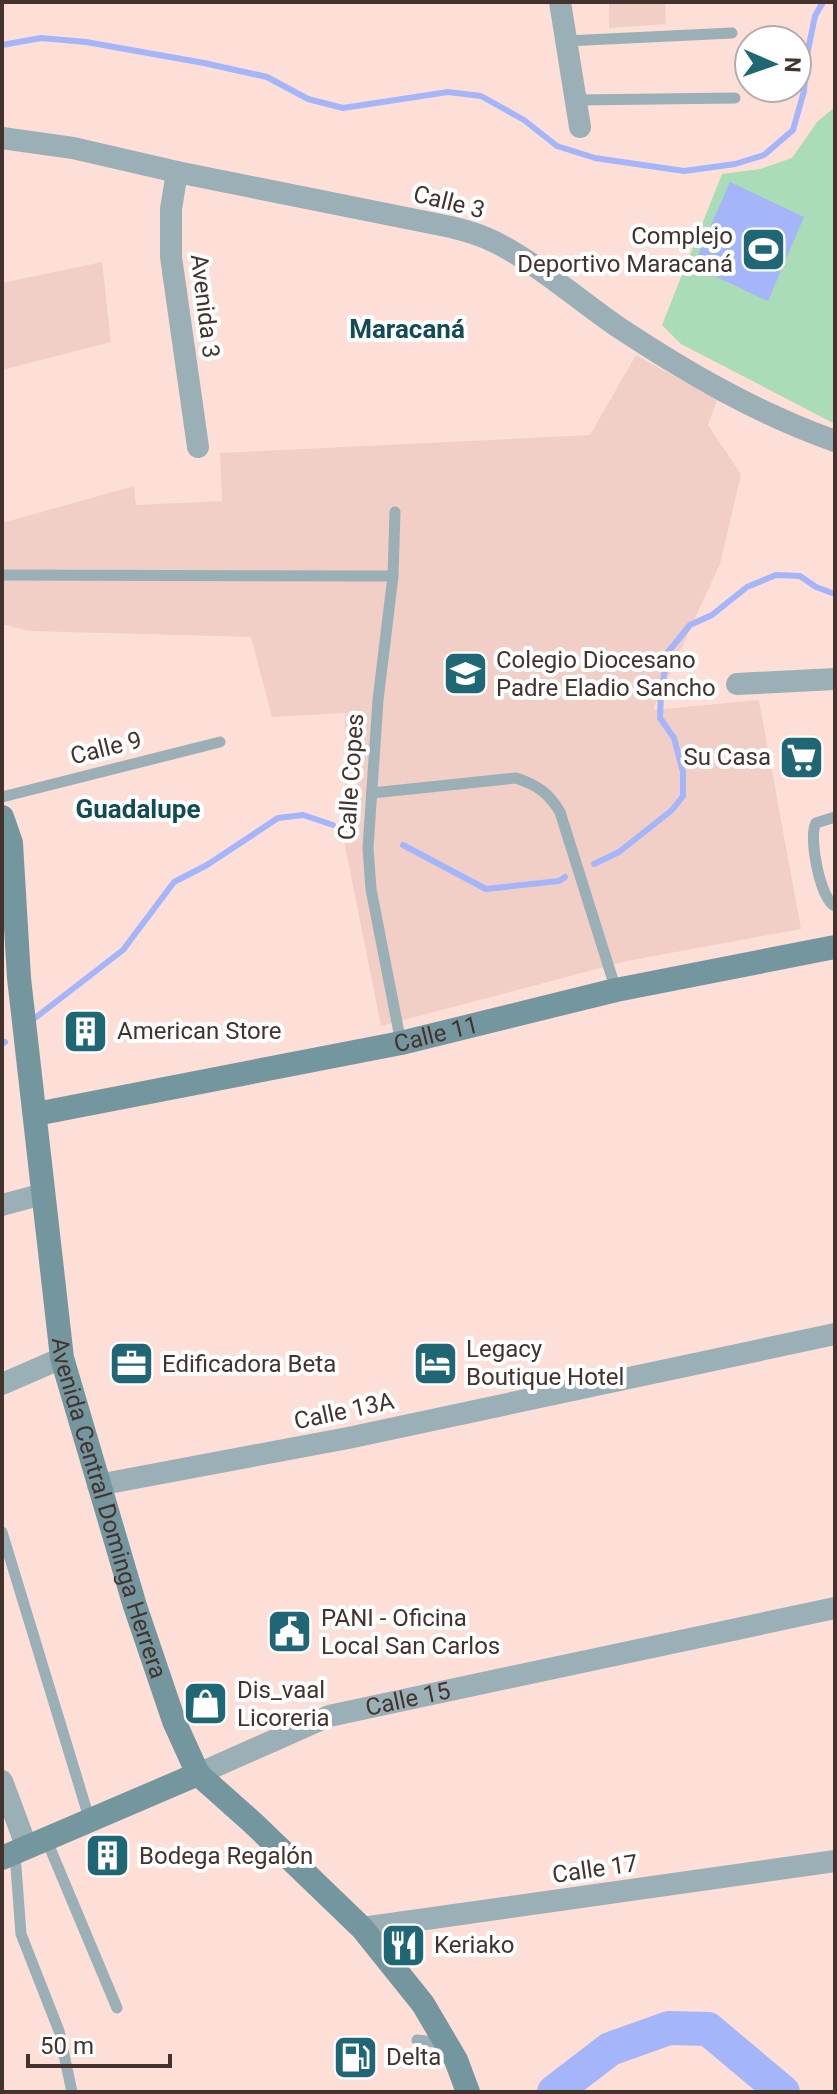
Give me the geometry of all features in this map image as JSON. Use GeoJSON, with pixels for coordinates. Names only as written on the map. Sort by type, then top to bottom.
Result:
{"type":"FeatureCollection","features":[{"type":"Feature","properties":{"kind":"main road","name":"Avenida Central Dominga Herrera"},"geometry":{"type":"LineString","coordinates":[[2,817],[11,843],[11,982],[36,1114],[62,1358],[98,1485],[174,1721],[198,1774],[362,1935],[423,2004],[456,2060],[468,2092]]}},
{"type":"Feature","properties":{"kind":"main road","name":"Calle 11"},"geometry":{"type":"LineString","coordinates":[[36,1114],[401,1043],[616,990],[835,947]]}},
{"type":"Feature","properties":{"kind":"main road","name":"Calle 15"},"geometry":{"type":"LineString","coordinates":[[23,1850],[198,1774]]}},
{"type":"Feature","properties":{"kind":"street"},"geometry":{"type":"LineString","coordinates":[[560,2],[580,127]]}},
{"type":"Feature","properties":{"kind":"street","name":"Calle 3"},"geometry":{"type":"LineString","coordinates":[[2,138],[73,148],[451,227],[486,237],[512,251],[618,327],[707,382],[799,428],[835,441]]}},
{"type":"Feature","properties":{"kind":"street","name":"Avenida 3"},"geometry":{"type":"LineString","coordinates":[[177,172],[171,209],[171,257],[198,447]]}},
{"type":"Feature","properties":{"kind":"street"},"geometry":{"type":"LineString","coordinates":[[737,684],[835,679]]}},
{"type":"Feature","properties":{"kind":"street"},"geometry":{"type":"LineString","coordinates":[[2,1205],[43,1194]]}},
{"type":"Feature","properties":{"kind":"street","name":"Calle 13A"},"geometry":{"type":"LineString","coordinates":[[98,1485],[348,1438],[835,1334]]}},
{"type":"Feature","properties":{"kind":"street"},"geometry":{"type":"LineString","coordinates":[[2,1384],[62,1358]]}},
{"type":"Feature","properties":{"kind":"street","name":"Calle 15"},"geometry":{"type":"LineString","coordinates":[[198,1774],[329,1716],[835,1608]]}},
{"type":"Feature","properties":{"kind":"street"},"geometry":{"type":"LineString","coordinates":[[2,1781],[23,1850]]}},
{"type":"Feature","properties":{"kind":"street","name":"Calle 17"},"geometry":{"type":"LineString","coordinates":[[362,1935],[835,1861]]}},
{"type":"Feature","properties":{"kind":"lane"},"geometry":{"type":"LineString","coordinates":[[566,41],[732,33]]}},
{"type":"Feature","properties":{"kind":"lane"},"geometry":{"type":"LineString","coordinates":[[576,100],[733,98]]}},
{"type":"Feature","properties":{"kind":"lane","name":"Calle Copes"},"geometry":{"type":"LineString","coordinates":[[395,512],[393,576],[378,700],[368,848],[371,889],[401,1043]]}},
{"type":"Feature","properties":{"kind":"lane"},"geometry":{"type":"LineString","coordinates":[[2,575],[393,576]]}},
{"type":"Feature","properties":{"kind":"lane","name":"Calle 9"},"geometry":{"type":"LineString","coordinates":[[2,797],[220,742]]}},
{"type":"Feature","properties":{"kind":"lane"},"geometry":{"type":"LineString","coordinates":[[372,793],[516,778],[535,784],[552,797],[560,812],[616,990]]}},
{"type":"Feature","properties":{"kind":"lane"},"geometry":{"type":"LineString","coordinates":[[835,817],[816,823],[812,836],[824,892],[829,903],[835,906]]}},
{"type":"Feature","properties":{"kind":"lane"},"geometry":{"type":"LineString","coordinates":[[2,1532],[90,1822]]}},
{"type":"Feature","properties":{"kind":"lane"},"geometry":{"type":"LineString","coordinates":[[23,1850],[117,2008]]}},
{"type":"Feature","properties":{"kind":"lane"},"geometry":{"type":"LineString","coordinates":[[23,1850],[21,1934],[59,2031],[72,2092]]}},
{"type":"Feature","properties":{"kind":"lane"},"geometry":{"type":"LineString","coordinates":[[417,2040],[446,2043]]}},
{"type":"Feature","properties":{"kind":"shaded area"},"geometry":{"type":"Polygon","coordinates":[[[609,2],[665,2],[666,24],[609,28],[609,2]]]}},
{"type":"Feature","properties":{"kind":"shaded area"},"geometry":{"type":"Polygon","coordinates":[[[102,262],[111,342],[2,370],[2,283],[102,262]]]}},
{"type":"Feature","properties":{"kind":"shaded area","name":"Colegio Diocesano Padre Eladio Sancho"},"geometry":{"type":"Polygon","coordinates":[[[636,355],[717,400],[708,425],[741,474],[720,564],[653,710],[759,700],[801,929],[627,961],[381,1026],[344,841],[345,713],[272,717],[251,637],[30,631],[2,624],[2,523],[134,486],[136,505],[222,501],[220,453],[590,435],[636,355]]]}},
{"type":"Feature","properties":{"kind":"green space","name":"Complejo Deportivo Maracaná"},"geometry":{"type":"Polygon","coordinates":[[[835,107],[835,424],[681,344],[662,325],[722,174],[760,169],[792,158],[817,122],[835,107]]]}},
{"type":"Feature","properties":{"kind":"water"},"geometry":{"type":"Polygon","coordinates":[[[730,182],[804,217],[768,301],[693,266],[730,182]]]}},
{"type":"Feature","properties":{"kind":"waterway"},"geometry":{"type":"LineString","coordinates":[[2,45],[41,38],[86,42],[204,63],[267,77],[308,99],[343,108],[448,92],[481,96],[524,120],[557,146],[595,158],[684,171],[735,164],[764,155],[793,130],[804,91],[815,16],[823,2]]}},
{"type":"Feature","properties":{"kind":"waterway"},"geometry":{"type":"LineString","coordinates":[[594,864],[619,852],[672,810],[683,796],[683,772],[674,738],[660,718],[661,692],[668,652],[690,625],[712,615],[747,587],[776,575],[800,576],[816,587],[835,594]]}},
{"type":"Feature","properties":{"kind":"waterway"},"geometry":{"type":"LineString","coordinates":[[35,1018],[123,950],[174,882],[207,865],[278,818],[303,815],[333,825]]}},
{"type":"Feature","properties":{"kind":"waterway"},"geometry":{"type":"LineString","coordinates":[[403,845],[486,889],[559,881],[565,877]]}},
{"type":"Feature","properties":{"kind":"waterway"},"geometry":{"type":"LineString","coordinates":[[554,2092],[610,2049],[669,2028],[708,2029],[783,2092]]}},
{"type":"Feature","properties":{"kind":"place","name":"Complejo Deportivo Maracaná"},"geometry":{"type":"Point","coordinates":[764,250]}},
{"type":"Feature","properties":{"kind":"place","name":"Colegio Diocesano Padre Eladio Sancho"},"geometry":{"type":"Point","coordinates":[465,674]}},
{"type":"Feature","properties":{"kind":"place","name":"Su Casa"},"geometry":{"type":"Point","coordinates":[802,757]}},
{"type":"Feature","properties":{"kind":"place","name":"American Store"},"geometry":{"type":"Point","coordinates":[86,1031]}},
{"type":"Feature","properties":{"kind":"place","name":"Legacy Boutique Hotel"},"geometry":{"type":"Point","coordinates":[435,1363]}},
{"type":"Feature","properties":{"kind":"place","name":"Edificadora Beta"},"geometry":{"type":"Point","coordinates":[131,1364]}},
{"type":"Feature","properties":{"kind":"place","name":"PANI - Oficina Local San Carlos"},"geometry":{"type":"Point","coordinates":[290,1632]}},
{"type":"Feature","properties":{"kind":"place","name":"Dis_vaal Licoreria"},"geometry":{"type":"Point","coordinates":[206,1704]}},
{"type":"Feature","properties":{"kind":"place","name":"Bodega Regalón"},"geometry":{"type":"Point","coordinates":[108,1856]}},
{"type":"Feature","properties":{"kind":"place","name":"Keriako"},"geometry":{"type":"Point","coordinates":[403,1945]}},
{"type":"Feature","properties":{"kind":"place","name":"Delta"},"geometry":{"type":"Point","coordinates":[355,2057]}},
{"type":"Feature","properties":{"kind":"district","name":"Maracaná"},"geometry":{"type":"Point","coordinates":[407,329]}},
{"type":"Feature","properties":{"kind":"district","name":"Guadalupe"},"geometry":{"type":"Point","coordinates":[138,809]}}]}
